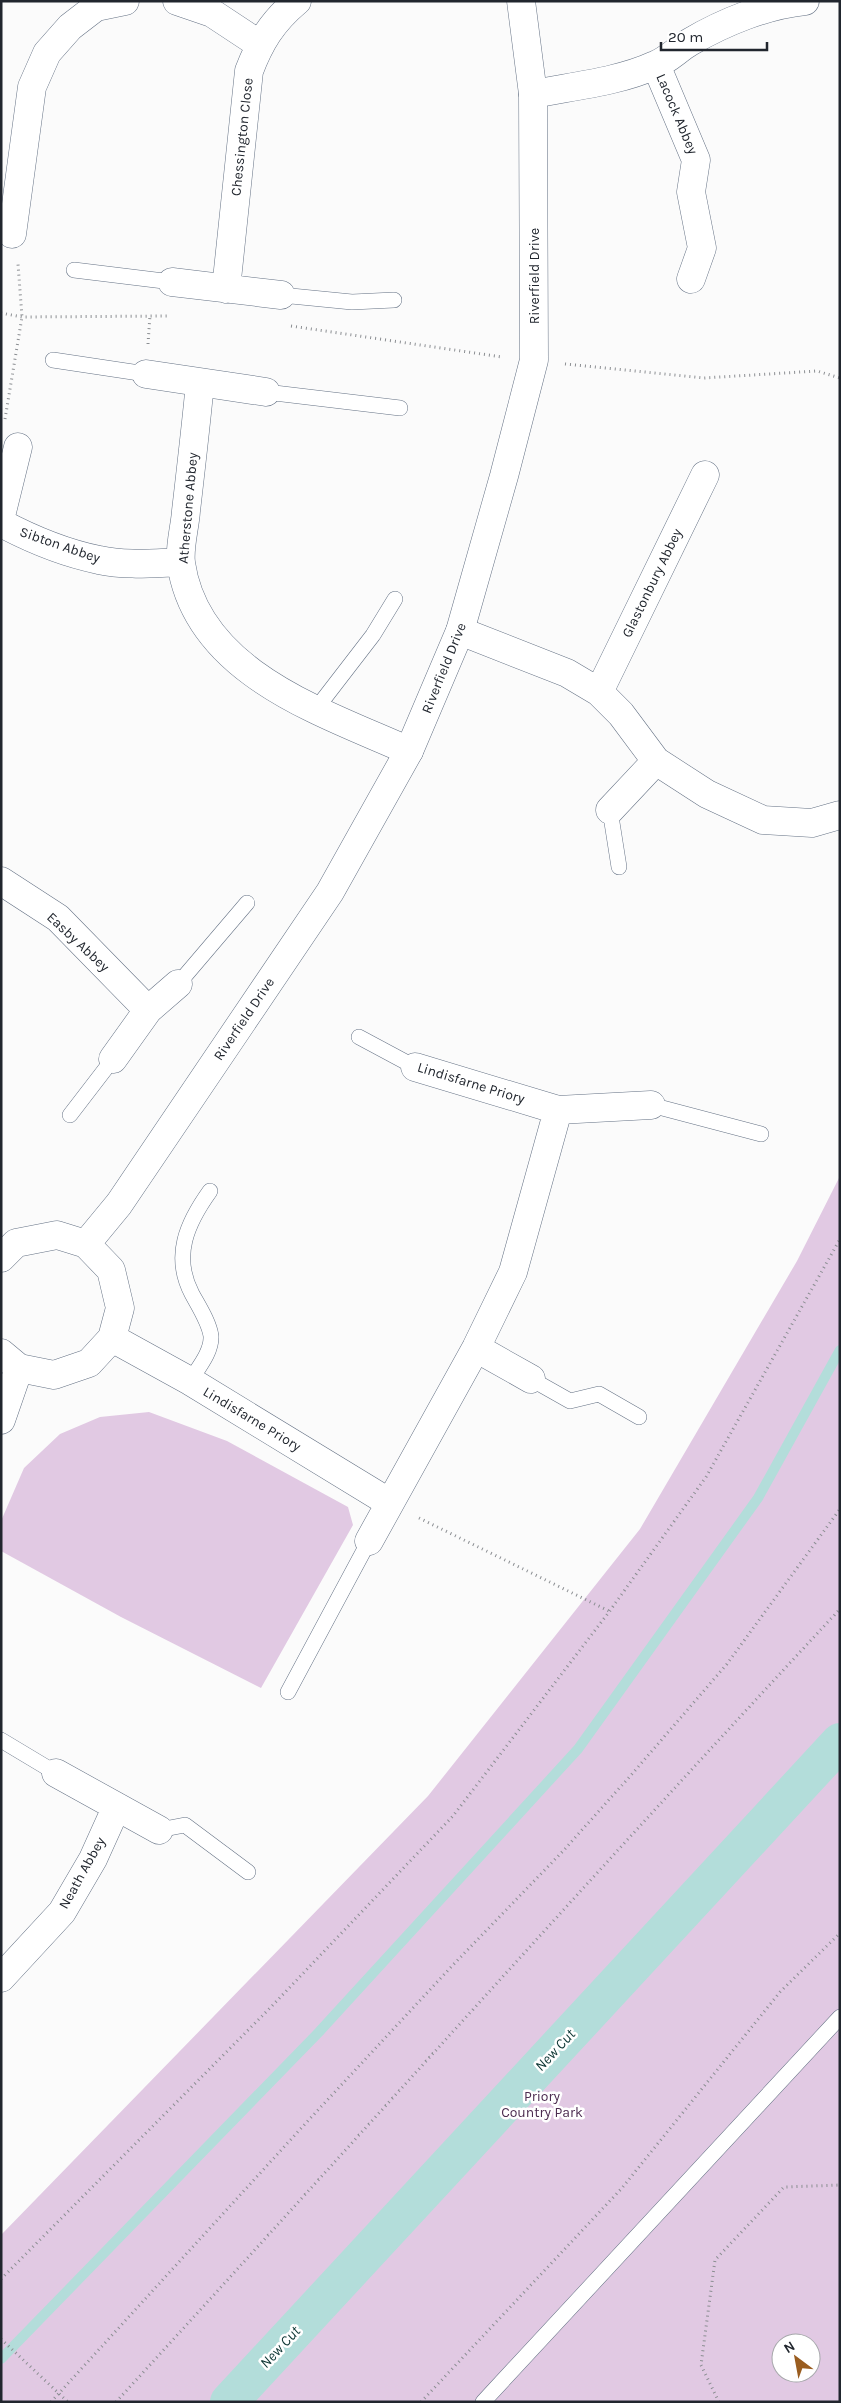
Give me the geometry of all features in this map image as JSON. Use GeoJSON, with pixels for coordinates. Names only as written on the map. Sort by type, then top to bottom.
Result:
{"type":"FeatureCollection","features":[{"type":"Feature","properties":{"kind":"street"},"geometry":{"type":"LineString","coordinates":[[12,234],[12,159],[32,87],[46,53],[70,27],[96,6],[125,1]]}},
{"type":"Feature","properties":{"kind":"street"},"geometry":{"type":"LineString","coordinates":[[177,1],[212,13],[259,44]]}},
{"type":"Feature","properties":{"kind":"street","name":"Chessington Close"},"geometry":{"type":"LineString","coordinates":[[226,289],[244,104],[249,71],[259,44],[283,12],[296,1]]}},
{"type":"Feature","properties":{"kind":"street","name":"Riverfield Drive"},"geometry":{"type":"LineString","coordinates":[[86,1244],[120,1204],[330,892],[409,751],[460,632],[504,476],[534,360],[533,94],[521,1]]}},
{"type":"Feature","properties":{"kind":"street","name":"Lacock Abbey"},"geometry":{"type":"LineString","coordinates":[[533,94],[622,76],[656,65],[690,42],[733,20],[787,3],[805,1]]}},
{"type":"Feature","properties":{"kind":"street","name":"Lacock Abbey"},"geometry":{"type":"LineString","coordinates":[[656,65],[696,160],[690,192],[702,248],[692,279]]}},
{"type":"Feature","properties":{"kind":"street"},"geometry":{"type":"LineString","coordinates":[[172,282],[281,295]]}},
{"type":"Feature","properties":{"kind":"street"},"geometry":{"type":"LineString","coordinates":[[146,374],[266,392]]}},
{"type":"Feature","properties":{"kind":"street","name":"Atherstone Abbey"},"geometry":{"type":"LineString","coordinates":[[200,383],[181,562],[189,592],[203,623],[225,652],[250,673],[316,709],[409,751]]}},
{"type":"Feature","properties":{"kind":"street"},"geometry":{"type":"LineString","coordinates":[[1,516],[18,447]]}},
{"type":"Feature","properties":{"kind":"street","name":"Glastonbury Abbey"},"geometry":{"type":"LineString","coordinates":[[599,692],[706,476]]}},
{"type":"Feature","properties":{"kind":"street","name":"Sibton Abbey"},"geometry":{"type":"LineString","coordinates":[[1,522],[27,537],[100,561],[134,563],[181,562]]}},
{"type":"Feature","properties":{"kind":"street"},"geometry":{"type":"LineString","coordinates":[[460,632],[566,673],[599,692],[621,714],[656,762],[707,794],[763,820],[812,823],[840,815]]}},
{"type":"Feature","properties":{"kind":"street"},"geometry":{"type":"LineString","coordinates":[[610,810],[656,762]]}},
{"type":"Feature","properties":{"kind":"street","name":"Easby Abbey"},"geometry":{"type":"LineString","coordinates":[[1,881],[58,918],[148,1010]]}},
{"type":"Feature","properties":{"kind":"street"},"geometry":{"type":"LineString","coordinates":[[113,1059],[148,1010],[178,984]]}},
{"type":"Feature","properties":{"kind":"street","name":"Lindisfarne Priory"},"geometry":{"type":"LineString","coordinates":[[415,1067],[558,1110],[651,1105]]}},
{"type":"Feature","properties":{"kind":"street"},"geometry":{"type":"LineString","coordinates":[[369,1541],[476,1348],[513,1272],[558,1110]]}},
{"type":"Feature","properties":{"kind":"street"},"geometry":{"type":"LineString","coordinates":[[1,1258],[16,1243],[57,1235],[86,1244],[111,1270],[120,1308],[112,1338],[89,1364],[54,1375],[10,1361],[1,1420]]}},
{"type":"Feature","properties":{"kind":"street","name":"Lindisfarne Priory"},"geometry":{"type":"LineString","coordinates":[[112,1338],[190,1381],[390,1503]]}},
{"type":"Feature","properties":{"kind":"street"},"geometry":{"type":"LineString","coordinates":[[476,1348],[531,1379]]}},
{"type":"Feature","properties":{"kind":"street"},"geometry":{"type":"LineString","coordinates":[[56,1773],[116,1808],[159,1830]]}},
{"type":"Feature","properties":{"kind":"street","name":"Neath Abbey"},"geometry":{"type":"LineString","coordinates":[[1,1978],[62,1912],[93,1859],[116,1808]]}},
{"type":"Feature","properties":{"kind":"lane"},"geometry":{"type":"LineString","coordinates":[[74,270],[172,282]]}},
{"type":"Feature","properties":{"kind":"lane"},"geometry":{"type":"LineString","coordinates":[[281,295],[352,302],[394,300]]}},
{"type":"Feature","properties":{"kind":"lane"},"geometry":{"type":"LineString","coordinates":[[53,360],[146,374]]}},
{"type":"Feature","properties":{"kind":"lane"},"geometry":{"type":"LineString","coordinates":[[266,392],[400,408]]}},
{"type":"Feature","properties":{"kind":"lane"},"geometry":{"type":"LineString","coordinates":[[316,709],[373,635],[395,598]]}},
{"type":"Feature","properties":{"kind":"lane"},"geometry":{"type":"LineString","coordinates":[[610,810],[619,866]]}},
{"type":"Feature","properties":{"kind":"lane"},"geometry":{"type":"LineString","coordinates":[[178,984],[247,903]]}},
{"type":"Feature","properties":{"kind":"lane","name":"Lindisfarne Priory"},"geometry":{"type":"LineString","coordinates":[[359,1037],[415,1067]]}},
{"type":"Feature","properties":{"kind":"lane"},"geometry":{"type":"LineString","coordinates":[[70,1115],[113,1059]]}},
{"type":"Feature","properties":{"kind":"lane","name":"Lindisfarne Priory"},"geometry":{"type":"LineString","coordinates":[[651,1105],[761,1134]]}},
{"type":"Feature","properties":{"kind":"lane"},"geometry":{"type":"LineString","coordinates":[[190,1381],[208,1353],[211,1337],[207,1322],[190,1290],[183,1268],[184,1241],[193,1215],[210,1191]]}},
{"type":"Feature","properties":{"kind":"lane"},"geometry":{"type":"LineString","coordinates":[[531,1379],[570,1402],[599,1394],[638,1417]]}},
{"type":"Feature","properties":{"kind":"lane"},"geometry":{"type":"LineString","coordinates":[[288,1692],[369,1541]]}},
{"type":"Feature","properties":{"kind":"lane"},"geometry":{"type":"LineString","coordinates":[[1,1740],[56,1773]]}},
{"type":"Feature","properties":{"kind":"lane"},"geometry":{"type":"LineString","coordinates":[[159,1830],[185,1825],[248,1872]]}},
{"type":"Feature","properties":{"kind":"lane"},"geometry":{"type":"LineString","coordinates":[[483,2402],[840,2017]]}},
{"type":"Feature","properties":{"kind":"path"},"geometry":{"type":"LineString","coordinates":[[12,234],[19,269],[22,317],[4,422],[18,447]]}},
{"type":"Feature","properties":{"kind":"path"},"geometry":{"type":"LineString","coordinates":[[1,313],[22,317],[177,316]]}},
{"type":"Feature","properties":{"kind":"path"},"geometry":{"type":"LineString","coordinates":[[289,326],[507,358]]}},
{"type":"Feature","properties":{"kind":"path"},"geometry":{"type":"LineString","coordinates":[[555,363],[704,378],[817,371],[840,378]]}},
{"type":"Feature","properties":{"kind":"path"},"geometry":{"type":"LineString","coordinates":[[1,2279],[271,2007],[453,1816],[609,1612],[706,1477],[840,1240]]}},
{"type":"Feature","properties":{"kind":"path"},"geometry":{"type":"LineString","coordinates":[[390,1503],[609,1612]]}},
{"type":"Feature","properties":{"kind":"path"},"geometry":{"type":"LineString","coordinates":[[51,2402],[58,2392],[452,1966],[564,1850],[632,1774],[726,1664],[840,1509]]}},
{"type":"Feature","properties":{"kind":"path"},"geometry":{"type":"LineString","coordinates":[[116,2402],[319,2181],[654,1808],[840,1609]]}},
{"type":"Feature","properties":{"kind":"path"},"geometry":{"type":"LineString","coordinates":[[421,2402],[622,2188],[780,1992],[840,1933]]}},
{"type":"Feature","properties":{"kind":"path"},"geometry":{"type":"LineString","coordinates":[[719,2402],[701,2365],[715,2260],[784,2187],[840,2185]]}},
{"type":"Feature","properties":{"kind":"path"},"geometry":{"type":"LineString","coordinates":[[1,2339],[68,2402]]}},
{"type":"Feature","properties":{"kind":"green space","name":"Priory Country Park"},"geometry":{"type":"Polygon","coordinates":[[[840,1176],[840,2402],[1,2402],[1,2235],[428,1796],[640,1529],[797,1261],[840,1176]]]}},
{"type":"Feature","properties":{"kind":"green space"},"geometry":{"type":"Polygon","coordinates":[[[149,1412],[227,1441],[348,1507],[353,1525],[261,1688],[121,1617],[1,1551],[1,1521],[24,1468],[60,1434],[100,1417],[149,1412]]]}},
{"type":"Feature","properties":{"kind":"waterway"},"geometry":{"type":"LineString","coordinates":[[1,2359],[319,2032],[578,1749],[758,1498],[840,1350]]}},
{"type":"Feature","properties":{"kind":"waterway","name":"New Cut"},"geometry":{"type":"LineString","coordinates":[[229,2402],[840,1742]]}}]}
